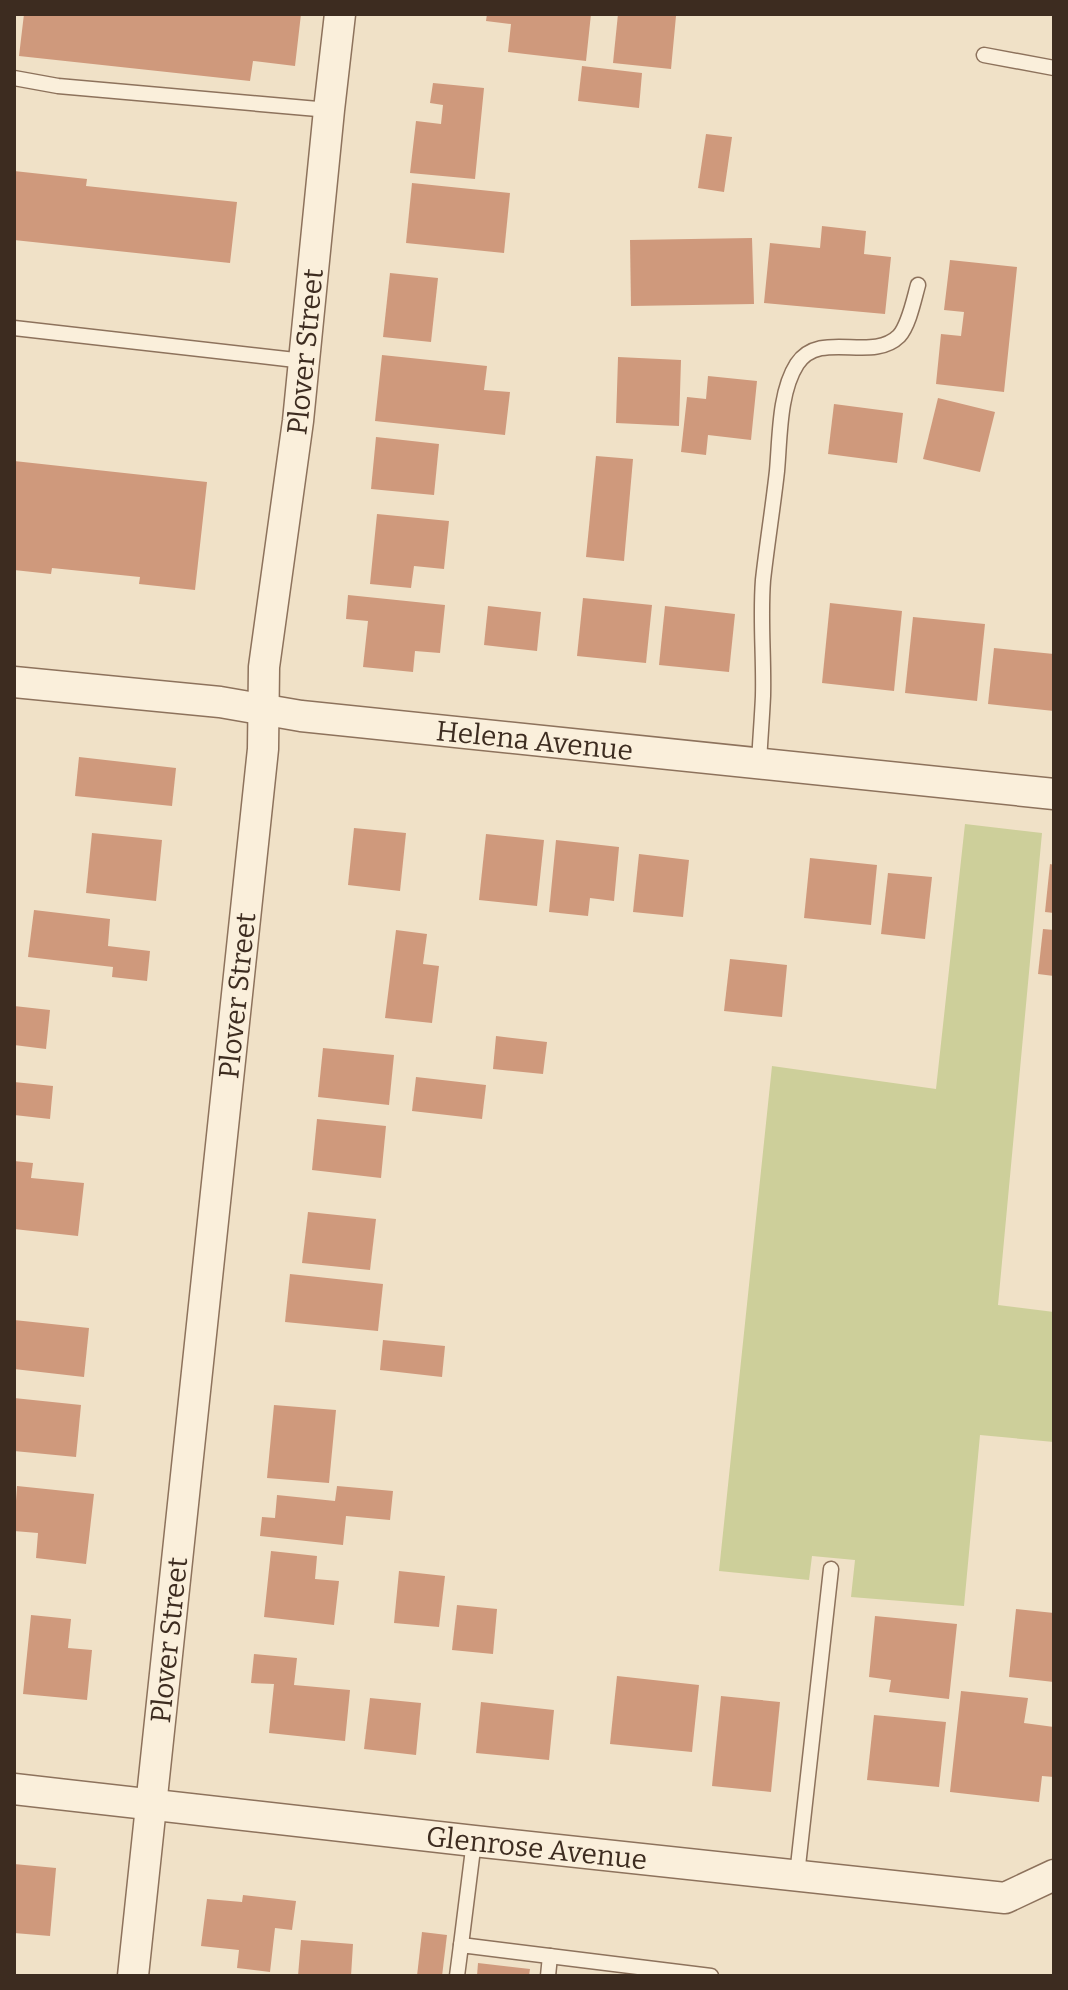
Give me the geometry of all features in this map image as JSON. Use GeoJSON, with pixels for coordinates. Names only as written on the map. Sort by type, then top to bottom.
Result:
{"type":"FeatureCollection","features":[{"type":"Feature","properties":{"kind":"street","name":"Plover Street"},"geometry":{"type":"LineString","coordinates":[[133,1976],[263,749],[264,667],[298,421],[340,14]]}},
{"type":"Feature","properties":{"kind":"street","name":"Helena Avenue"},"geometry":{"type":"LineString","coordinates":[[14,682],[220,702],[301,716],[1054,794]]}},
{"type":"Feature","properties":{"kind":"street","name":"Glenrose Avenue"},"geometry":{"type":"LineString","coordinates":[[14,1789],[1005,1898],[1054,1875]]}},
{"type":"Feature","properties":{"kind":"lane"},"geometry":{"type":"LineString","coordinates":[[984,55],[1054,68]]}},
{"type":"Feature","properties":{"kind":"lane"},"geometry":{"type":"LineString","coordinates":[[14,78],[58,86],[329,110]]}},
{"type":"Feature","properties":{"kind":"lane"},"geometry":{"type":"LineString","coordinates":[[759,764],[763,694],[763,579],[785,389],[798,361],[813,350],[878,347],[899,336],[918,285]]}},
{"type":"Feature","properties":{"kind":"lane"},"geometry":{"type":"LineString","coordinates":[[14,328],[304,361]]}},
{"type":"Feature","properties":{"kind":"lane"},"geometry":{"type":"LineString","coordinates":[[797,1875],[831,1569]]}},
{"type":"Feature","properties":{"kind":"lane"},"geometry":{"type":"LineString","coordinates":[[457,1976],[474,1841]]}},
{"type":"Feature","properties":{"kind":"lane"},"geometry":{"type":"LineString","coordinates":[[461,1945],[550,1956],[628,1971],[711,1976]]}},
{"type":"Feature","properties":{"kind":"lane"},"geometry":{"type":"LineString","coordinates":[[548,1976],[550,1956]]}},
{"type":"Feature","properties":{"kind":"green space"},"geometry":{"type":"Polygon","coordinates":[[[965,824],[1042,833],[998,1305],[1054,1312],[1054,1442],[980,1435],[964,1606],[851,1597],[855,1560],[812,1556],[809,1580],[719,1571],[772,1066],[936,1089],[965,824]]]}},
{"type":"Feature","properties":{"kind":"building"},"geometry":{"type":"Polygon","coordinates":[[[24,14],[301,14],[295,66],[253,61],[250,81],[19,56],[24,14]]]}},
{"type":"Feature","properties":{"kind":"building"},"geometry":{"type":"Polygon","coordinates":[[[487,14],[591,14],[586,61],[508,52],[511,24],[486,21],[487,14]]]}},
{"type":"Feature","properties":{"kind":"building"},"geometry":{"type":"Polygon","coordinates":[[[618,14],[676,16],[671,69],[613,63],[618,14]]]}},
{"type":"Feature","properties":{"kind":"building"},"geometry":{"type":"Polygon","coordinates":[[[582,66],[642,73],[639,108],[578,101],[582,66]]]}},
{"type":"Feature","properties":{"kind":"building"},"geometry":{"type":"Polygon","coordinates":[[[433,83],[484,88],[475,179],[410,173],[416,121],[441,124],[443,105],[430,103],[433,83]]]}},
{"type":"Feature","properties":{"kind":"building"},"geometry":{"type":"Polygon","coordinates":[[[706,134],[732,137],[724,192],[698,188],[706,134]]]}},
{"type":"Feature","properties":{"kind":"building"},"geometry":{"type":"Polygon","coordinates":[[[14,171],[87,179],[86,186],[237,202],[230,263],[14,240],[14,171]]]}},
{"type":"Feature","properties":{"kind":"building"},"geometry":{"type":"Polygon","coordinates":[[[412,183],[510,193],[504,253],[406,243],[412,183]]]}},
{"type":"Feature","properties":{"kind":"building"},"geometry":{"type":"Polygon","coordinates":[[[822,226],[866,231],[864,254],[891,257],[885,314],[764,303],[770,243],[820,248],[822,226]]]}},
{"type":"Feature","properties":{"kind":"building"},"geometry":{"type":"Polygon","coordinates":[[[752,238],[754,304],[631,306],[630,240],[752,238]]]}},
{"type":"Feature","properties":{"kind":"building"},"geometry":{"type":"Polygon","coordinates":[[[950,260],[1017,267],[1004,392],[936,384],[941,334],[961,336],[964,312],[944,310],[950,260]]]}},
{"type":"Feature","properties":{"kind":"building"},"geometry":{"type":"Polygon","coordinates":[[[390,273],[438,278],[431,342],[383,337],[390,273]]]}},
{"type":"Feature","properties":{"kind":"building"},"geometry":{"type":"Polygon","coordinates":[[[382,355],[487,366],[484,390],[510,392],[505,435],[375,421],[382,355]]]}},
{"type":"Feature","properties":{"kind":"building"},"geometry":{"type":"Polygon","coordinates":[[[618,357],[681,360],[679,426],[616,423],[618,357]]]}},
{"type":"Feature","properties":{"kind":"building"},"geometry":{"type":"Polygon","coordinates":[[[708,376],[757,381],[751,440],[708,435],[706,455],[681,452],[687,397],[706,399],[708,376]]]}},
{"type":"Feature","properties":{"kind":"building"},"geometry":{"type":"Polygon","coordinates":[[[938,398],[995,412],[980,472],[923,459],[938,398]]]}},
{"type":"Feature","properties":{"kind":"building"},"geometry":{"type":"Polygon","coordinates":[[[834,404],[903,413],[897,463],[828,454],[834,404]]]}},
{"type":"Feature","properties":{"kind":"building"},"geometry":{"type":"Polygon","coordinates":[[[376,437],[439,444],[434,495],[371,489],[376,437]]]}},
{"type":"Feature","properties":{"kind":"building"},"geometry":{"type":"Polygon","coordinates":[[[596,456],[633,459],[624,561],[586,557],[596,456]]]}},
{"type":"Feature","properties":{"kind":"building"},"geometry":{"type":"Polygon","coordinates":[[[14,461],[207,482],[195,590],[139,584],[140,577],[52,568],[51,574],[14,570],[14,461]]]}},
{"type":"Feature","properties":{"kind":"building"},"geometry":{"type":"Polygon","coordinates":[[[377,514],[449,521],[444,569],[414,566],[411,588],[370,584],[377,514]]]}},
{"type":"Feature","properties":{"kind":"building"},"geometry":{"type":"Polygon","coordinates":[[[348,595],[445,605],[440,653],[415,651],[413,672],[363,667],[368,621],[346,619],[348,595]]]}},
{"type":"Feature","properties":{"kind":"building"},"geometry":{"type":"Polygon","coordinates":[[[583,598],[652,605],[646,663],[577,656],[583,598]]]}},
{"type":"Feature","properties":{"kind":"building"},"geometry":{"type":"Polygon","coordinates":[[[830,603],[902,611],[894,691],[822,683],[830,603]]]}},
{"type":"Feature","properties":{"kind":"building"},"geometry":{"type":"Polygon","coordinates":[[[488,606],[541,612],[537,651],[484,645],[488,606]]]}},
{"type":"Feature","properties":{"kind":"building"},"geometry":{"type":"Polygon","coordinates":[[[665,606],[735,614],[729,672],[659,665],[665,606]]]}},
{"type":"Feature","properties":{"kind":"building"},"geometry":{"type":"Polygon","coordinates":[[[913,617],[985,624],[977,701],[905,693],[913,617]]]}},
{"type":"Feature","properties":{"kind":"building"},"geometry":{"type":"Polygon","coordinates":[[[994,648],[1054,654],[1054,711],[988,704],[994,648]]]}},
{"type":"Feature","properties":{"kind":"building"},"geometry":{"type":"Polygon","coordinates":[[[79,757],[176,768],[172,806],[75,796],[79,757]]]}},
{"type":"Feature","properties":{"kind":"building"},"geometry":{"type":"Polygon","coordinates":[[[354,828],[406,833],[400,891],[348,885],[354,828]]]}},
{"type":"Feature","properties":{"kind":"building"},"geometry":{"type":"Polygon","coordinates":[[[92,833],[162,840],[156,901],[86,893],[92,833]]]}},
{"type":"Feature","properties":{"kind":"building"},"geometry":{"type":"Polygon","coordinates":[[[486,834],[544,840],[537,906],[479,900],[486,834]]]}},
{"type":"Feature","properties":{"kind":"building"},"geometry":{"type":"Polygon","coordinates":[[[556,840],[619,847],[614,901],[590,898],[588,916],[549,912],[556,840]]]}},
{"type":"Feature","properties":{"kind":"building"},"geometry":{"type":"Polygon","coordinates":[[[639,854],[689,860],[683,917],[633,912],[639,854]]]}},
{"type":"Feature","properties":{"kind":"building"},"geometry":{"type":"Polygon","coordinates":[[[810,858],[877,865],[871,925],[804,918],[810,858]]]}},
{"type":"Feature","properties":{"kind":"building"},"geometry":{"type":"Polygon","coordinates":[[[1050,864],[1054,865],[1054,913],[1045,912],[1050,864]]]}},
{"type":"Feature","properties":{"kind":"building"},"geometry":{"type":"Polygon","coordinates":[[[888,873],[932,877],[925,939],[881,934],[888,873]]]}},
{"type":"Feature","properties":{"kind":"building"},"geometry":{"type":"Polygon","coordinates":[[[34,910],[110,919],[108,946],[150,951],[147,981],[112,977],[113,967],[28,957],[34,910]]]}},
{"type":"Feature","properties":{"kind":"building"},"geometry":{"type":"Polygon","coordinates":[[[1043,929],[1054,930],[1054,976],[1038,974],[1043,929]]]}},
{"type":"Feature","properties":{"kind":"building"},"geometry":{"type":"Polygon","coordinates":[[[396,930],[427,934],[423,964],[439,966],[432,1023],[385,1018],[396,930]]]}},
{"type":"Feature","properties":{"kind":"building"},"geometry":{"type":"Polygon","coordinates":[[[730,959],[787,965],[782,1017],[724,1011],[730,959]]]}},
{"type":"Feature","properties":{"kind":"building"},"geometry":{"type":"Polygon","coordinates":[[[14,1006],[50,1010],[46,1049],[14,1045],[14,1006]]]}},
{"type":"Feature","properties":{"kind":"building"},"geometry":{"type":"Polygon","coordinates":[[[496,1036],[547,1042],[543,1074],[493,1069],[496,1036]]]}},
{"type":"Feature","properties":{"kind":"building"},"geometry":{"type":"Polygon","coordinates":[[[323,1048],[394,1055],[389,1105],[318,1097],[323,1048]]]}},
{"type":"Feature","properties":{"kind":"building"},"geometry":{"type":"Polygon","coordinates":[[[416,1077],[486,1085],[482,1119],[412,1111],[416,1077]]]}},
{"type":"Feature","properties":{"kind":"building"},"geometry":{"type":"Polygon","coordinates":[[[14,1082],[53,1086],[50,1119],[14,1115],[14,1082]]]}},
{"type":"Feature","properties":{"kind":"building"},"geometry":{"type":"Polygon","coordinates":[[[317,1119],[386,1126],[381,1178],[312,1170],[317,1119]]]}},
{"type":"Feature","properties":{"kind":"building"},"geometry":{"type":"Polygon","coordinates":[[[14,1161],[33,1163],[31,1178],[84,1183],[78,1236],[14,1229],[14,1161]]]}},
{"type":"Feature","properties":{"kind":"building"},"geometry":{"type":"Polygon","coordinates":[[[308,1212],[376,1219],[370,1270],[302,1263],[308,1212]]]}},
{"type":"Feature","properties":{"kind":"building"},"geometry":{"type":"Polygon","coordinates":[[[290,1274],[383,1284],[378,1331],[285,1322],[290,1274]]]}},
{"type":"Feature","properties":{"kind":"building"},"geometry":{"type":"Polygon","coordinates":[[[14,1320],[89,1328],[84,1377],[14,1369],[14,1320]]]}},
{"type":"Feature","properties":{"kind":"building"},"geometry":{"type":"Polygon","coordinates":[[[383,1340],[445,1346],[442,1377],[380,1370],[383,1340]]]}},
{"type":"Feature","properties":{"kind":"building"},"geometry":{"type":"Polygon","coordinates":[[[14,1398],[81,1405],[76,1457],[14,1451],[14,1398]]]}},
{"type":"Feature","properties":{"kind":"building"},"geometry":{"type":"Polygon","coordinates":[[[274,1405],[336,1410],[329,1483],[267,1478],[274,1405]]]}},
{"type":"Feature","properties":{"kind":"building"},"geometry":{"type":"Polygon","coordinates":[[[17,1486],[94,1494],[86,1564],[36,1558],[38,1533],[14,1531],[17,1486]]]}},
{"type":"Feature","properties":{"kind":"building"},"geometry":{"type":"Polygon","coordinates":[[[337,1486],[393,1491],[390,1520],[346,1516],[343,1545],[260,1536],[262,1517],[275,1518],[277,1495],[335,1501],[337,1486]]]}},
{"type":"Feature","properties":{"kind":"building"},"geometry":{"type":"Polygon","coordinates":[[[271,1551],[317,1556],[315,1579],[339,1581],[334,1625],[264,1617],[271,1551]]]}},
{"type":"Feature","properties":{"kind":"building"},"geometry":{"type":"Polygon","coordinates":[[[399,1571],[445,1576],[439,1627],[394,1623],[399,1571]]]}},
{"type":"Feature","properties":{"kind":"building"},"geometry":{"type":"Polygon","coordinates":[[[457,1605],[497,1609],[493,1654],[452,1650],[457,1605]]]}},
{"type":"Feature","properties":{"kind":"building"},"geometry":{"type":"Polygon","coordinates":[[[1016,1609],[1054,1613],[1054,1682],[1009,1677],[1016,1609]]]}},
{"type":"Feature","properties":{"kind":"building"},"geometry":{"type":"Polygon","coordinates":[[[31,1615],[71,1619],[68,1648],[92,1650],[87,1700],[23,1694],[31,1615]]]}},
{"type":"Feature","properties":{"kind":"building"},"geometry":{"type":"Polygon","coordinates":[[[875,1616],[957,1624],[949,1699],[889,1692],[891,1680],[869,1677],[875,1616]]]}},
{"type":"Feature","properties":{"kind":"building"},"geometry":{"type":"Polygon","coordinates":[[[254,1654],[297,1658],[294,1685],[350,1690],[345,1741],[269,1733],[274,1684],[251,1683],[254,1654]]]}},
{"type":"Feature","properties":{"kind":"building"},"geometry":{"type":"Polygon","coordinates":[[[617,1676],[699,1685],[692,1752],[610,1744],[617,1676]]]}},
{"type":"Feature","properties":{"kind":"building"},"geometry":{"type":"Polygon","coordinates":[[[961,1691],[1028,1698],[1024,1723],[1054,1727],[1054,1777],[1042,1776],[1039,1802],[950,1792],[961,1691]]]}},
{"type":"Feature","properties":{"kind":"building"},"geometry":{"type":"Polygon","coordinates":[[[721,1696],[780,1702],[771,1792],[712,1786],[721,1696]]]}},
{"type":"Feature","properties":{"kind":"building"},"geometry":{"type":"Polygon","coordinates":[[[370,1698],[421,1703],[416,1755],[364,1749],[370,1698]]]}},
{"type":"Feature","properties":{"kind":"building"},"geometry":{"type":"Polygon","coordinates":[[[481,1702],[554,1710],[549,1760],[476,1753],[481,1702]]]}},
{"type":"Feature","properties":{"kind":"building"},"geometry":{"type":"Polygon","coordinates":[[[874,1715],[946,1722],[939,1787],[867,1780],[874,1715]]]}},
{"type":"Feature","properties":{"kind":"building"},"geometry":{"type":"Polygon","coordinates":[[[14,1864],[56,1868],[50,1936],[14,1933],[14,1864]]]}},
{"type":"Feature","properties":{"kind":"building"},"geometry":{"type":"Polygon","coordinates":[[[243,1895],[296,1901],[292,1930],[275,1928],[270,1972],[237,1968],[239,1950],[201,1946],[207,1899],[242,1902],[243,1895]]]}},
{"type":"Feature","properties":{"kind":"building"},"geometry":{"type":"Polygon","coordinates":[[[422,1932],[447,1935],[442,1976],[417,1976],[422,1932]]]}},
{"type":"Feature","properties":{"kind":"building"},"geometry":{"type":"Polygon","coordinates":[[[301,1940],[353,1944],[351,1976],[298,1976],[301,1940]]]}},
{"type":"Feature","properties":{"kind":"building"},"geometry":{"type":"Polygon","coordinates":[[[478,1963],[530,1969],[529,1976],[477,1976],[478,1963]]]}}]}
